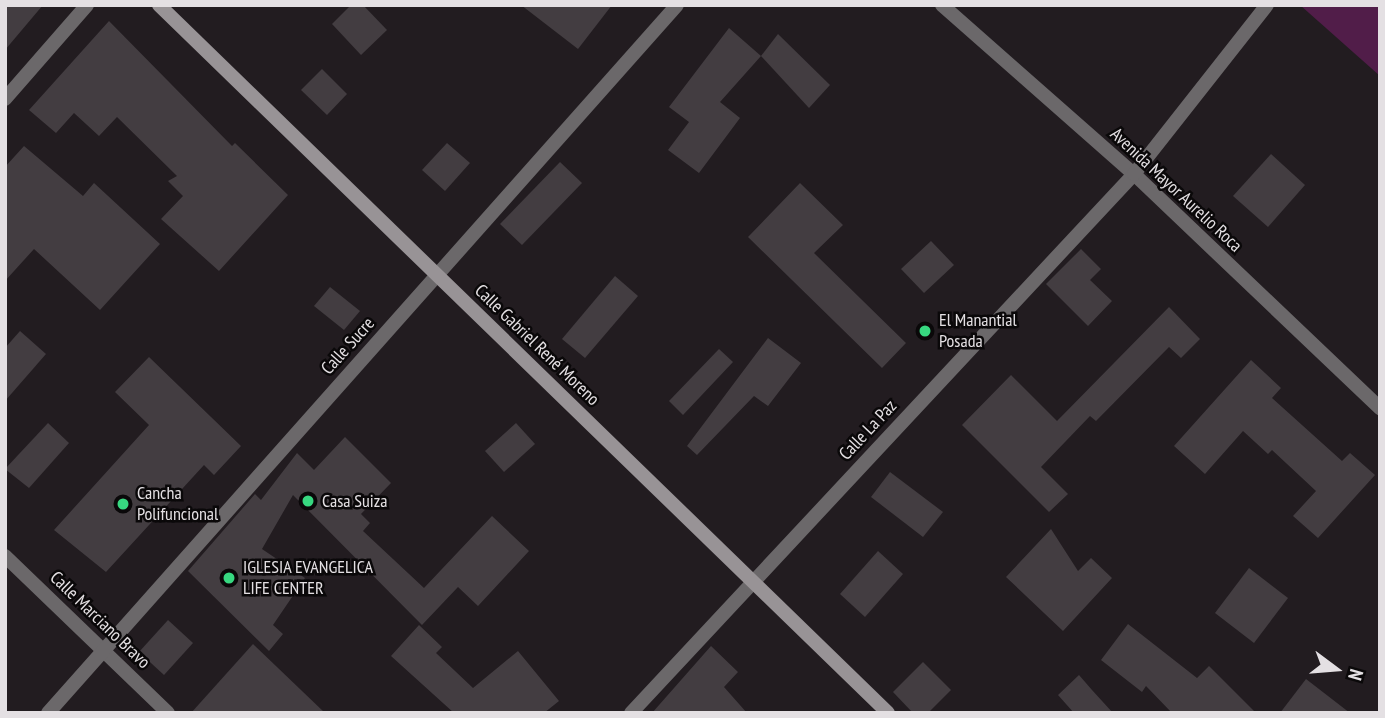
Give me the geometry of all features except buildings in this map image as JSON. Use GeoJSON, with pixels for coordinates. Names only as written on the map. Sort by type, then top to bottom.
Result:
{"type":"FeatureCollection","features":[{"type":"Feature","properties":{"kind":"street"},"geometry":{"type":"LineString","coordinates":[[5,99],[87,5]]}},
{"type":"Feature","properties":{"kind":"street","name":"Calle Gabriel René Moreno"},"geometry":{"type":"LineString","coordinates":[[159,5],[888,713]]}},
{"type":"Feature","properties":{"kind":"street","name":"Calle Sucre"},"geometry":{"type":"LineString","coordinates":[[48,713],[677,5]]}},
{"type":"Feature","properties":{"kind":"street","name":"Avenida Mayor Aurelio Roca"},"geometry":{"type":"LineString","coordinates":[[942,5],[1134,174],[1380,408]]}},
{"type":"Feature","properties":{"kind":"street","name":"Calle La Paz"},"geometry":{"type":"LineString","coordinates":[[631,713],[1134,174],[1268,5]]}},
{"type":"Feature","properties":{"kind":"street","name":"Calle Marciano Bravo"},"geometry":{"type":"LineString","coordinates":[[5,556],[168,713]]}},
{"type":"Feature","properties":{"kind":"shaded area"},"geometry":{"type":"Polygon","coordinates":[[[1300,5],[1380,5],[1380,76],[1300,5]]]}},
{"type":"Feature","properties":{"kind":"place","name":"El Manantial Posada"},"geometry":{"type":"Point","coordinates":[925,331]}},
{"type":"Feature","properties":{"kind":"place","name":"Casa Suiza"},"geometry":{"type":"Point","coordinates":[308,501]}},
{"type":"Feature","properties":{"kind":"place","name":"Cancha Polifuncional"},"geometry":{"type":"Point","coordinates":[123,504]}},
{"type":"Feature","properties":{"kind":"place","name":"IGLESIA EVANGELICA LIFE CENTER"},"geometry":{"type":"Point","coordinates":[229,578]}}]}
